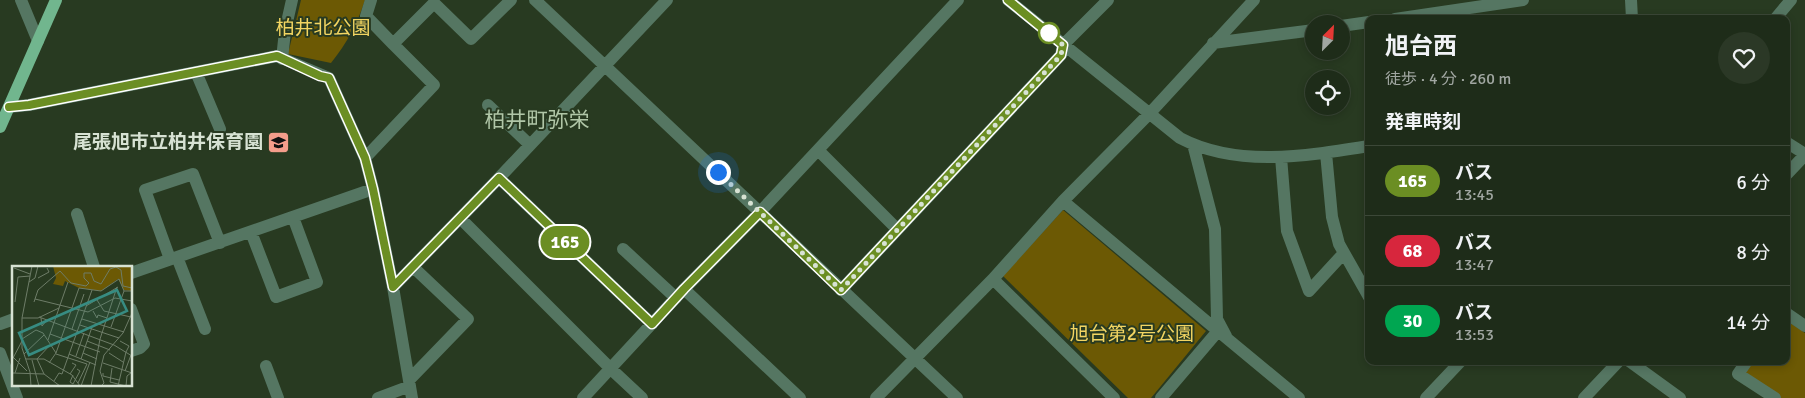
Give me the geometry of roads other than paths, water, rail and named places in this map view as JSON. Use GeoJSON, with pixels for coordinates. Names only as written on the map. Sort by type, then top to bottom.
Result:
{"type":"FeatureCollection","features":[{"type":"Feature","properties":{"kind":"main road"},"geometry":{"type":"LineString","coordinates":[[0,127],[56,0]]}},
{"type":"Feature","properties":{"kind":"street"},"geometry":{"type":"LineString","coordinates":[[21,0],[38,41]]}},
{"type":"Feature","properties":{"kind":"street"},"geometry":{"type":"LineString","coordinates":[[282,59],[285,31],[292,0]]}},
{"type":"Feature","properties":{"kind":"street"},"geometry":{"type":"LineString","coordinates":[[365,158],[434,85],[366,16],[371,0]]}},
{"type":"Feature","properties":{"kind":"street"},"geometry":{"type":"LineString","coordinates":[[392,44],[434,3],[471,39],[511,0]]}},
{"type":"Feature","properties":{"kind":"street"},"geometry":{"type":"LineString","coordinates":[[535,0],[957,398]]}},
{"type":"Feature","properties":{"kind":"street"},"geometry":{"type":"LineString","coordinates":[[583,398],[958,0]]}},
{"type":"Feature","properties":{"kind":"street"},"geometry":{"type":"LineString","coordinates":[[1008,0],[1180,138],[1192,144],[1232,154],[1281,157],[1326,153],[1365,147]]}},
{"type":"Feature","properties":{"kind":"street"},"geometry":{"type":"LineString","coordinates":[[841,290],[1061,55],[1063,45],[1108,0]]}},
{"type":"Feature","properties":{"kind":"street"},"geometry":{"type":"LineString","coordinates":[[876,398],[992,278],[1063,201],[1150,113],[1254,0]]}},
{"type":"Feature","properties":{"kind":"street"},"geometry":{"type":"LineString","coordinates":[[1427,15],[1488,2],[1523,0]]}},
{"type":"Feature","properties":{"kind":"street"},"geometry":{"type":"LineString","coordinates":[[1631,0],[1632,15]]}},
{"type":"Feature","properties":{"kind":"street"},"geometry":{"type":"LineString","coordinates":[[1778,15],[1791,0]]}},
{"type":"Feature","properties":{"kind":"street"},"geometry":{"type":"LineString","coordinates":[[393,287],[530,145],[659,3]]}},
{"type":"Feature","properties":{"kind":"street"},"geometry":{"type":"LineString","coordinates":[[1350,25],[1365,23]]}},
{"type":"Feature","properties":{"kind":"street"},"geometry":{"type":"LineString","coordinates":[[1213,43],[1305,31]]}},
{"type":"Feature","properties":{"kind":"street"},"geometry":{"type":"LineString","coordinates":[[9,107],[29,105],[277,56],[320,76],[329,78],[365,158],[393,287],[410,388]]}},
{"type":"Feature","properties":{"kind":"street"},"geometry":{"type":"LineString","coordinates":[[196,72],[220,129]]}},
{"type":"Feature","properties":{"kind":"street"},"geometry":{"type":"LineString","coordinates":[[488,105],[530,145]]}},
{"type":"Feature","properties":{"kind":"street"},"geometry":{"type":"LineString","coordinates":[[1192,144],[1215,229],[1217,319],[1222,335]]}},
{"type":"Feature","properties":{"kind":"street"},"geometry":{"type":"LineString","coordinates":[[1790,145],[1805,154],[1790,171]]}},
{"type":"Feature","properties":{"kind":"street"},"geometry":{"type":"LineString","coordinates":[[818,150],[897,229]]}},
{"type":"Feature","properties":{"kind":"street"},"geometry":{"type":"LineString","coordinates":[[1326,153],[1332,217],[1339,244],[1365,290]]}},
{"type":"Feature","properties":{"kind":"street"},"geometry":{"type":"LineString","coordinates":[[1281,157],[1287,231],[1309,291],[1344,253]]}},
{"type":"Feature","properties":{"kind":"street"},"geometry":{"type":"LineString","coordinates":[[204,329],[145,190],[193,174],[220,243]]}},
{"type":"Feature","properties":{"kind":"street"},"geometry":{"type":"LineString","coordinates":[[499,178],[652,324]]}},
{"type":"Feature","properties":{"kind":"street"},"geometry":{"type":"LineString","coordinates":[[132,273],[373,189]]}},
{"type":"Feature","properties":{"kind":"street"},"geometry":{"type":"LineString","coordinates":[[1063,201],[1299,398]]}},
{"type":"Feature","properties":{"kind":"street"},"geometry":{"type":"LineString","coordinates":[[77,214],[94,266]]}},
{"type":"Feature","properties":{"kind":"street"},"geometry":{"type":"LineString","coordinates":[[251,232],[276,297],[317,282],[293,217]]}},
{"type":"Feature","properties":{"kind":"street"},"geometry":{"type":"LineString","coordinates":[[460,218],[642,398]]}},
{"type":"Feature","properties":{"kind":"street"},"geometry":{"type":"LineString","coordinates":[[623,249],[680,294],[800,398]]}},
{"type":"Feature","properties":{"kind":"street"},"geometry":{"type":"LineString","coordinates":[[378,398],[410,388],[468,319],[413,267]]}},
{"type":"Feature","properties":{"kind":"street"},"geometry":{"type":"LineString","coordinates":[[992,278],[1114,398]]}},
{"type":"Feature","properties":{"kind":"street"},"geometry":{"type":"LineString","coordinates":[[132,312],[144,344],[140,348],[132,351]]}},
{"type":"Feature","properties":{"kind":"street"},"geometry":{"type":"LineString","coordinates":[[1790,315],[1805,326]]}},
{"type":"Feature","properties":{"kind":"street"},"geometry":{"type":"LineString","coordinates":[[0,324],[12,320]]}},
{"type":"Feature","properties":{"kind":"street"},"geometry":{"type":"LineString","coordinates":[[1161,398],[1222,335]]}},
{"type":"Feature","properties":{"kind":"street"},"geometry":{"type":"LineString","coordinates":[[0,353],[12,385]]}},
{"type":"Feature","properties":{"kind":"street"},"geometry":{"type":"LineString","coordinates":[[1426,398],[1457,365]]}},
{"type":"Feature","properties":{"kind":"street"},"geometry":{"type":"LineString","coordinates":[[1584,398],[1615,365]]}},
{"type":"Feature","properties":{"kind":"street"},"geometry":{"type":"LineString","coordinates":[[1635,365],[1680,398]]}},
{"type":"Feature","properties":{"kind":"street"},"geometry":{"type":"LineString","coordinates":[[1744,365],[1738,374],[1774,398]]}},
{"type":"Feature","properties":{"kind":"street"},"geometry":{"type":"LineString","coordinates":[[266,366],[278,398]]}},
{"type":"Feature","properties":{"kind":"street"},"geometry":{"type":"LineString","coordinates":[[12,386],[17,398]]}},
{"type":"Feature","properties":{"kind":"place","name":"尾張旭市立柏井保育園"},"geometry":{"type":"Point","coordinates":[279,142]}},
{"type":"Feature","properties":{"kind":"district","name":"柏井町弥栄"},"geometry":{"type":"Point","coordinates":[537,120]}},
{"type":"Feature","properties":{"kind":"park label","name":"柏井北公園"},"geometry":{"type":"Point","coordinates":[323,28]}},
{"type":"Feature","properties":{"kind":"park label","name":"旭台第2号公園"},"geometry":{"type":"Point","coordinates":[1132,334]}}]}
